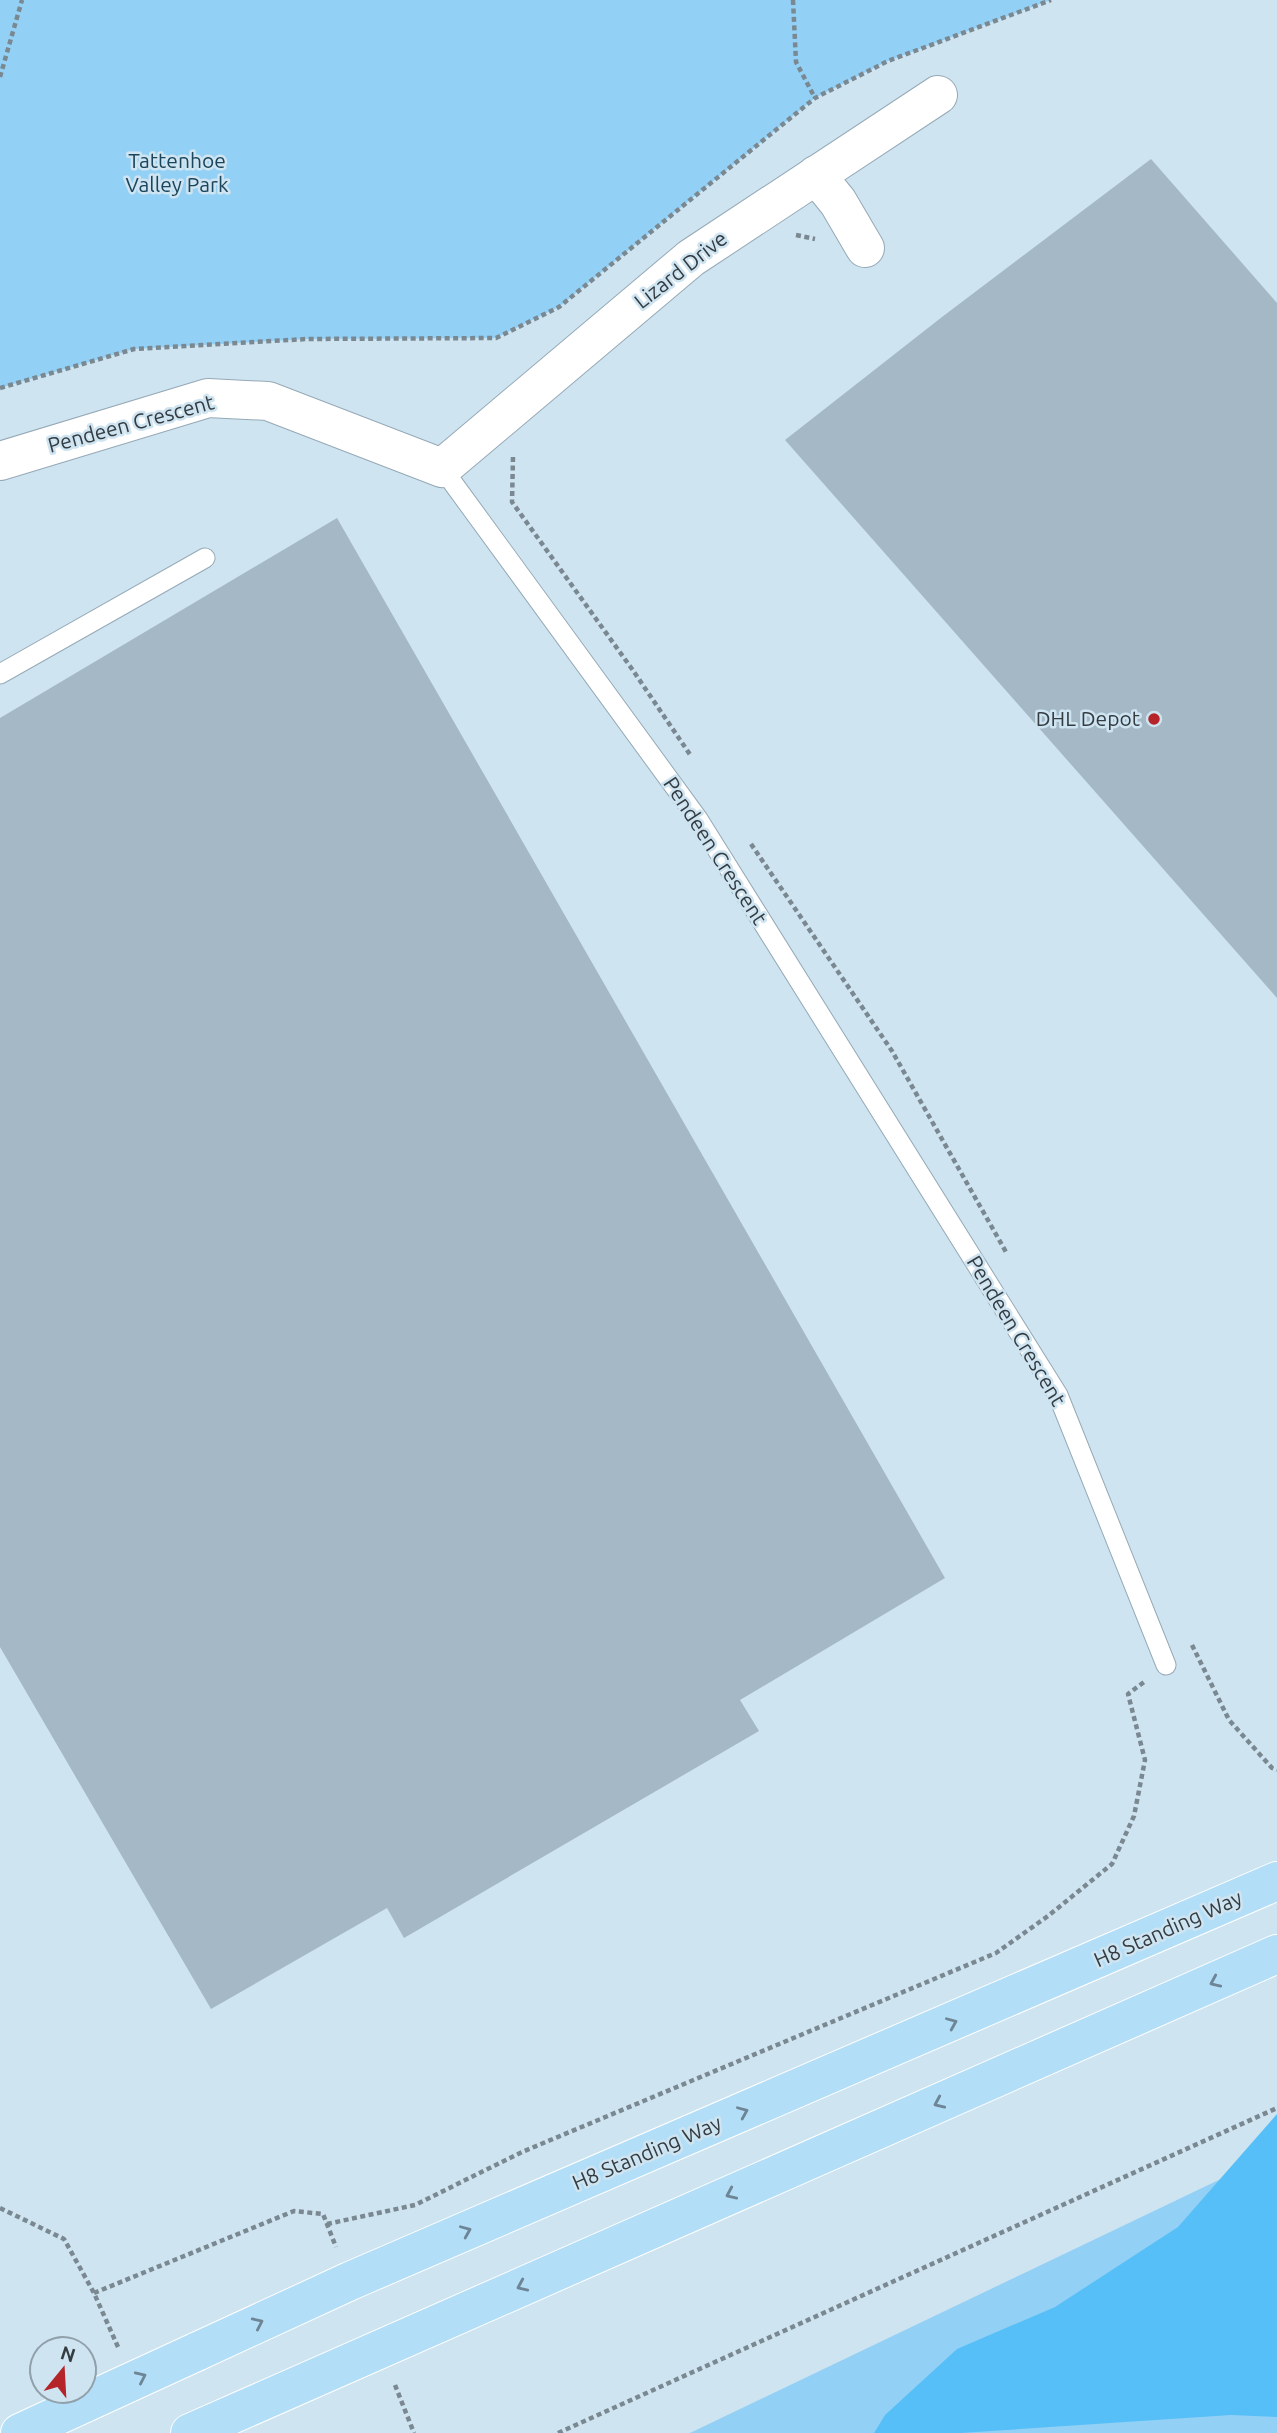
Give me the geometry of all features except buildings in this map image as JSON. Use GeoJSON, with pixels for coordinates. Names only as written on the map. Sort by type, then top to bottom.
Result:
{"type":"FeatureCollection","features":[{"type":"Feature","properties":{"kind":"highway","name":"H8 Standing Way"},"geometry":{"type":"LineString","coordinates":[[20,2433],[350,2281],[1277,1881]]}},
{"type":"Feature","properties":{"kind":"highway"},"geometry":{"type":"LineString","coordinates":[[205,2426],[1277,1954]]}},
{"type":"Feature","properties":{"kind":"street","name":"Lizard Drive"},"geometry":{"type":"LineString","coordinates":[[442,468],[691,258],[938,95]]}},
{"type":"Feature","properties":{"kind":"street"},"geometry":{"type":"LineString","coordinates":[[816,175],[858,235]]}},
{"type":"Feature","properties":{"kind":"street","name":"Pendeen Crescent"},"geometry":{"type":"LineString","coordinates":[[0,461],[208,398],[268,401],[442,468]]}},
{"type":"Feature","properties":{"kind":"lane","name":"Pendeen Crescent"},"geometry":{"type":"LineString","coordinates":[[442,468],[698,818],[1058,1395],[1166,1665]]}},
{"type":"Feature","properties":{"kind":"lane"},"geometry":{"type":"LineString","coordinates":[[0,674],[205,558]]}},
{"type":"Feature","properties":{"kind":"path"},"geometry":{"type":"LineString","coordinates":[[0,77],[22,0]]}},
{"type":"Feature","properties":{"kind":"path"},"geometry":{"type":"LineString","coordinates":[[793,0],[796,62],[815,97]]}},
{"type":"Feature","properties":{"kind":"path"},"geometry":{"type":"LineString","coordinates":[[0,388],[134,349],[307,339],[496,338],[559,307],[815,97],[888,61],[1051,0]]}},
{"type":"Feature","properties":{"kind":"path"},"geometry":{"type":"LineString","coordinates":[[787,234],[826,241],[858,235]]}},
{"type":"Feature","properties":{"kind":"path"},"geometry":{"type":"LineString","coordinates":[[513,455],[512,502],[695,761]]}},
{"type":"Feature","properties":{"kind":"path"},"geometry":{"type":"LineString","coordinates":[[750,842],[892,1051],[1008,1255]]}},
{"type":"Feature","properties":{"kind":"path"},"geometry":{"type":"LineString","coordinates":[[1187,1635],[1229,1720],[1277,1770]]}},
{"type":"Feature","properties":{"kind":"path"},"geometry":{"type":"LineString","coordinates":[[327,2224],[415,2205],[522,2152],[996,1954],[1112,1864],[1134,1816],[1145,1760],[1128,1694],[1166,1665]]}},
{"type":"Feature","properties":{"kind":"path"},"geometry":{"type":"LineString","coordinates":[[558,2433],[1277,2108]]}},
{"type":"Feature","properties":{"kind":"path"},"geometry":{"type":"LineString","coordinates":[[0,2208],[64,2239],[94,2293],[123,2357]]}},
{"type":"Feature","properties":{"kind":"path"},"geometry":{"type":"LineString","coordinates":[[94,2293],[294,2211],[323,2214],[350,2281]]}},
{"type":"Feature","properties":{"kind":"path"},"geometry":{"type":"LineString","coordinates":[[380,2348],[414,2433]]}},
{"type":"Feature","properties":{"kind":"green space","name":"Tattenhoe Valley Park"},"geometry":{"type":"Polygon","coordinates":[[[0,0],[1051,0],[888,61],[815,98],[559,307],[496,338],[307,339],[134,349],[0,388],[0,0]]]}},
{"type":"Feature","properties":{"kind":"green space"},"geometry":{"type":"Polygon","coordinates":[[[1277,2152],[1277,2433],[690,2433],[1277,2152]]]}},
{"type":"Feature","properties":{"kind":"shaded area"},"geometry":{"type":"Polygon","coordinates":[[[1277,2114],[1277,2417],[1231,2415],[961,2433],[874,2433],[885,2415],[957,2349],[1055,2307],[1178,2227],[1277,2114]]]}},
{"type":"Feature","properties":{"kind":"place","name":"DHL Depot"},"geometry":{"type":"Point","coordinates":[1154,719]}}]}
